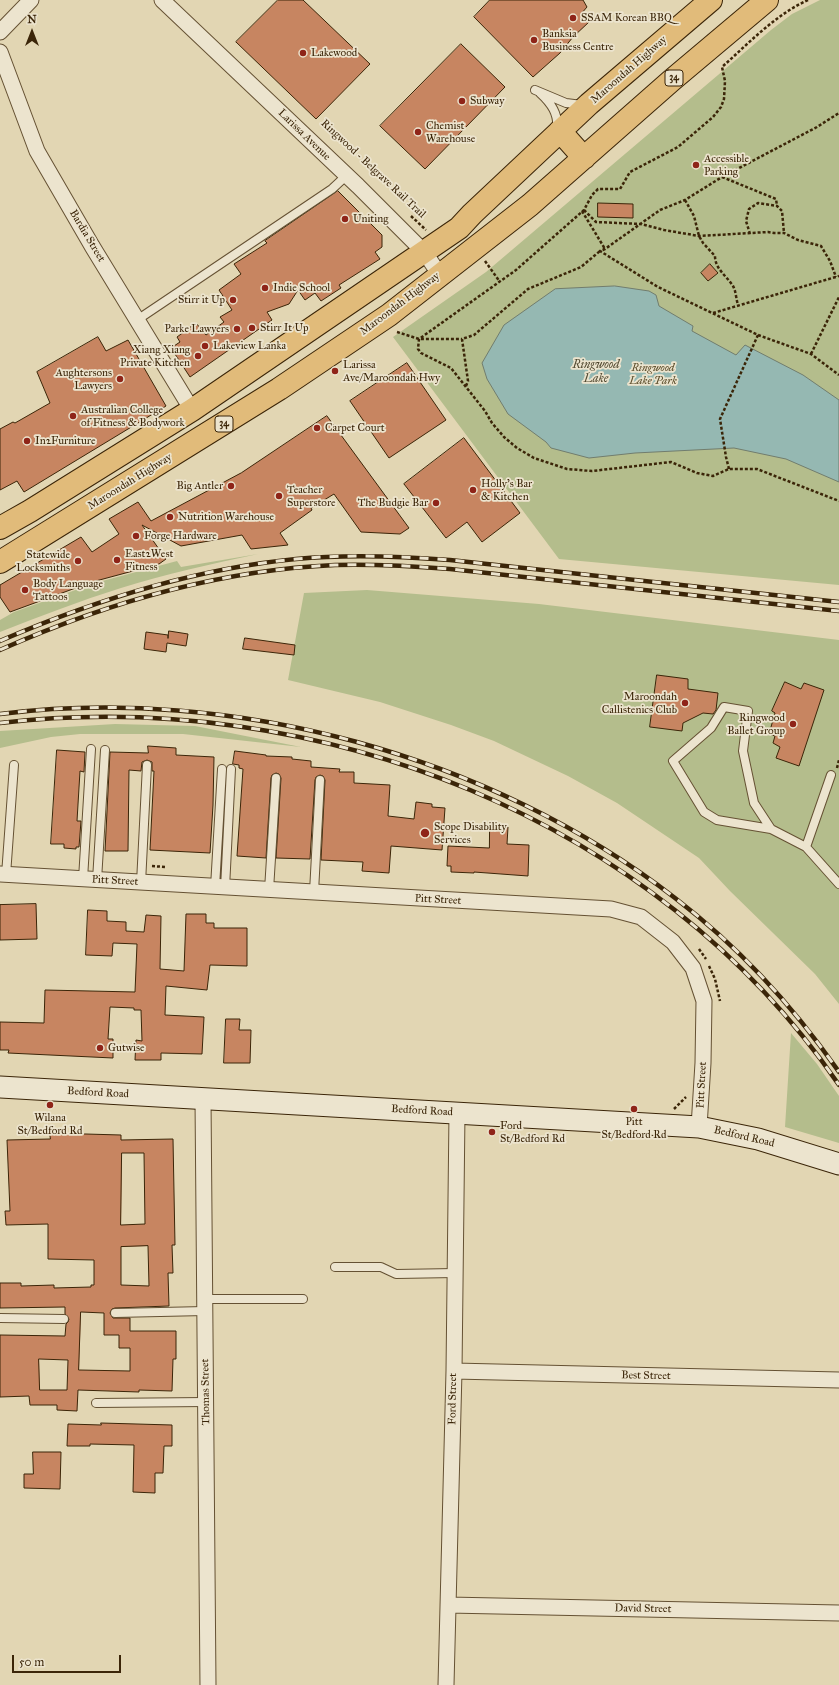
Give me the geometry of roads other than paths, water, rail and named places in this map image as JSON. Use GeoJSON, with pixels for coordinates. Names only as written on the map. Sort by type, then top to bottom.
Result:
{"type":"FeatureCollection","features":[{"type":"Feature","properties":{"kind":"highway","name":"Maroondah Highway"},"geometry":{"type":"LineString","coordinates":[[6,559],[279,389],[389,315],[530,205],[672,80],[767,0]]}},
{"type":"Feature","properties":{"kind":"highway","name":"Maroondah Highway"},"geometry":{"type":"LineString","coordinates":[[0,528],[30,511],[192,410],[425,253],[459,228],[589,104],[702,4]]}},
{"type":"Feature","properties":{"kind":"highway"},"geometry":{"type":"LineString","coordinates":[[558,133],[584,158]]}},
{"type":"Feature","properties":{"kind":"highway"},"geometry":{"type":"LineString","coordinates":[[0,536],[6,559]]}},
{"type":"Feature","properties":{"kind":"main road","name":"Bedford Road"},"geometry":{"type":"LineString","coordinates":[[0,1087],[699,1127],[758,1139],[839,1164]]}},
{"type":"Feature","properties":{"kind":"street"},"geometry":{"type":"LineString","coordinates":[[0,32],[31,0]]}},
{"type":"Feature","properties":{"kind":"street","name":"Larissa Avenue"},"geometry":{"type":"LineString","coordinates":[[162,0],[347,175],[425,253],[440,275]]}},
{"type":"Feature","properties":{"kind":"street","name":"Bardia Street"},"geometry":{"type":"LineString","coordinates":[[0,52],[37,151],[192,410]]}},
{"type":"Feature","properties":{"kind":"street","name":"Pitt Street"},"geometry":{"type":"LineString","coordinates":[[3,875],[611,910],[641,917],[673,942],[693,968],[704,1001],[703,1063],[699,1127]]}},
{"type":"Feature","properties":{"kind":"street","name":"Thomas Street"},"geometry":{"type":"LineString","coordinates":[[203,1099],[208,1685]]}},
{"type":"Feature","properties":{"kind":"street","name":"Ford Street"},"geometry":{"type":"LineString","coordinates":[[446,1685],[454,1371],[457,1113]]}},
{"type":"Feature","properties":{"kind":"street","name":"Best Street"},"geometry":{"type":"LineString","coordinates":[[454,1371],[839,1380]]}},
{"type":"Feature","properties":{"kind":"street","name":"David Street"},"geometry":{"type":"LineString","coordinates":[[448,1605],[839,1613]]}},
{"type":"Feature","properties":{"kind":"lane"},"geometry":{"type":"LineString","coordinates":[[558,133],[554,109],[547,99],[536,90],[573,105],[589,104]]}},
{"type":"Feature","properties":{"kind":"lane"},"geometry":{"type":"LineString","coordinates":[[137,320],[332,189],[347,175]]}},
{"type":"Feature","properties":{"kind":"lane"},"geometry":{"type":"LineString","coordinates":[[771,829],[754,803],[743,751],[748,711],[724,707],[711,728],[673,761],[704,812],[717,820],[771,829],[806,847],[839,884]]}},
{"type":"Feature","properties":{"kind":"lane"},"geometry":{"type":"LineString","coordinates":[[90,880],[91,750]]}},
{"type":"Feature","properties":{"kind":"lane"},"geometry":{"type":"LineString","coordinates":[[90,880],[105,750]]}},
{"type":"Feature","properties":{"kind":"lane"},"geometry":{"type":"LineString","coordinates":[[3,875],[14,764]]}},
{"type":"Feature","properties":{"kind":"lane"},"geometry":{"type":"LineString","coordinates":[[141,883],[147,765]]}},
{"type":"Feature","properties":{"kind":"lane"},"geometry":{"type":"LineString","coordinates":[[220,887],[222,769]]}},
{"type":"Feature","properties":{"kind":"lane"},"geometry":{"type":"LineString","coordinates":[[220,887],[231,769]]}},
{"type":"Feature","properties":{"kind":"lane"},"geometry":{"type":"LineString","coordinates":[[806,847],[831,776]]}},
{"type":"Feature","properties":{"kind":"lane"},"geometry":{"type":"LineString","coordinates":[[269,890],[276,778]]}},
{"type":"Feature","properties":{"kind":"lane"},"geometry":{"type":"LineString","coordinates":[[314,892],[320,780]]}},
{"type":"Feature","properties":{"kind":"lane"},"geometry":{"type":"LineString","coordinates":[[335,1267],[381,1267],[396,1274],[455,1273]]}},
{"type":"Feature","properties":{"kind":"lane"},"geometry":{"type":"LineString","coordinates":[[115,1313],[205,1305],[303,1299]]}},
{"type":"Feature","properties":{"kind":"lane"},"geometry":{"type":"LineString","coordinates":[[0,1318],[64,1319]]}},
{"type":"Feature","properties":{"kind":"lane"},"geometry":{"type":"LineString","coordinates":[[96,1403],[206,1402]]}},
{"type":"Feature","properties":{"kind":"water","name":"Ringwood Lake"},"geometry":{"type":"Polygon","coordinates":[[[615,286],[649,291],[656,295],[659,306],[693,326],[692,331],[736,355],[745,345],[803,375],[839,400],[839,482],[786,459],[734,448],[635,453],[589,458],[551,448],[546,442],[508,414],[487,379],[482,363],[504,325],[555,289],[615,286]]]}},
{"type":"Feature","properties":{"kind":"railway"},"geometry":{"type":"LineString","coordinates":[[0,641],[72,612],[145,588],[220,570],[296,559],[334,556],[450,560],[839,602]]}},
{"type":"Feature","properties":{"kind":"railway"},"geometry":{"type":"LineString","coordinates":[[0,650],[81,618],[164,592],[249,574],[292,568],[335,565],[450,569],[839,611]]}},
{"type":"Feature","properties":{"kind":"railway"},"geometry":{"type":"LineString","coordinates":[[0,714],[88,708],[177,710],[267,722],[355,742],[441,769],[524,805],[602,848],[675,898],[699,917],[743,957],[764,979],[803,1024],[839,1072]]}},
{"type":"Feature","properties":{"kind":"railway"},"geometry":{"type":"LineString","coordinates":[[0,723],[120,717],[240,726],[357,751],[470,790],[577,843],[675,911],[763,991],[839,1085]]}},
{"type":"Feature","properties":{"kind":"place","name":"SSAM Korean BBQ"},"geometry":{"type":"Point","coordinates":[573,18]}},
{"type":"Feature","properties":{"kind":"place","name":"Banksia Business Centre"},"geometry":{"type":"Point","coordinates":[534,40]}},
{"type":"Feature","properties":{"kind":"place","name":"Lakewood"},"geometry":{"type":"Point","coordinates":[303,53]}},
{"type":"Feature","properties":{"kind":"place","name":"Subway"},"geometry":{"type":"Point","coordinates":[462,101]}},
{"type":"Feature","properties":{"kind":"place","name":"Chemist Warehouse"},"geometry":{"type":"Point","coordinates":[418,132]}},
{"type":"Feature","properties":{"kind":"place","name":"Accessible Parking"},"geometry":{"type":"Point","coordinates":[696,165]}},
{"type":"Feature","properties":{"kind":"place","name":"Uniting"},"geometry":{"type":"Point","coordinates":[345,219]}},
{"type":"Feature","properties":{"kind":"place","name":"Indie School"},"geometry":{"type":"Point","coordinates":[265,288]}},
{"type":"Feature","properties":{"kind":"place","name":"Stirr it Up"},"geometry":{"type":"Point","coordinates":[233,300]}},
{"type":"Feature","properties":{"kind":"place","name":"Stirr It Up"},"geometry":{"type":"Point","coordinates":[252,328]}},
{"type":"Feature","properties":{"kind":"place","name":"Parke Lawyers"},"geometry":{"type":"Point","coordinates":[237,329]}},
{"type":"Feature","properties":{"kind":"place","name":"Lakeview Lanka"},"geometry":{"type":"Point","coordinates":[205,346]}},
{"type":"Feature","properties":{"kind":"place","name":"Xiang Xiang Private Kitchen"},"geometry":{"type":"Point","coordinates":[198,356]}},
{"type":"Feature","properties":{"kind":"place","name":"Larissa Ave/Maroondah Hwy"},"geometry":{"type":"Point","coordinates":[335,371]}},
{"type":"Feature","properties":{"kind":"place","name":"Aughtersons Lawyers"},"geometry":{"type":"Point","coordinates":[120,379]}},
{"type":"Feature","properties":{"kind":"place","name":"Australian College of Fitness & Bodywork"},"geometry":{"type":"Point","coordinates":[73,416]}},
{"type":"Feature","properties":{"kind":"place","name":"Carpet Court"},"geometry":{"type":"Point","coordinates":[317,428]}},
{"type":"Feature","properties":{"kind":"place","name":"In2Furniture"},"geometry":{"type":"Point","coordinates":[27,441]}},
{"type":"Feature","properties":{"kind":"place","name":"Big Antler"},"geometry":{"type":"Point","coordinates":[231,486]}},
{"type":"Feature","properties":{"kind":"place","name":"Holly's Bar & Kitchen"},"geometry":{"type":"Point","coordinates":[473,490]}},
{"type":"Feature","properties":{"kind":"place","name":"Teacher Superstore"},"geometry":{"type":"Point","coordinates":[279,496]}},
{"type":"Feature","properties":{"kind":"place","name":"The Budgie Bar"},"geometry":{"type":"Point","coordinates":[436,503]}},
{"type":"Feature","properties":{"kind":"place","name":"Nutrition Warehouse"},"geometry":{"type":"Point","coordinates":[170,517]}},
{"type":"Feature","properties":{"kind":"place","name":"Forge Hardware"},"geometry":{"type":"Point","coordinates":[136,536]}},
{"type":"Feature","properties":{"kind":"place","name":"East2West Fitness"},"geometry":{"type":"Point","coordinates":[117,560]}},
{"type":"Feature","properties":{"kind":"place","name":"Statewide Locksmiths"},"geometry":{"type":"Point","coordinates":[78,561]}},
{"type":"Feature","properties":{"kind":"place","name":"Body Language Tattoos"},"geometry":{"type":"Point","coordinates":[25,590]}},
{"type":"Feature","properties":{"kind":"place","name":"Maroondah Callistenics Club"},"geometry":{"type":"Point","coordinates":[685,703]}},
{"type":"Feature","properties":{"kind":"place","name":"Ringwood Ballet Group"},"geometry":{"type":"Point","coordinates":[793,724]}},
{"type":"Feature","properties":{"kind":"place","name":"Scope Disability Services"},"geometry":{"type":"Point","coordinates":[425,833]}},
{"type":"Feature","properties":{"kind":"place","name":"Gutwise"},"geometry":{"type":"Point","coordinates":[100,1048]}},
{"type":"Feature","properties":{"kind":"place","name":"Wilana St/Bedford Rd"},"geometry":{"type":"Point","coordinates":[50,1105]}},
{"type":"Feature","properties":{"kind":"place","name":"Pitt St/Bedford Rd"},"geometry":{"type":"Point","coordinates":[634,1109]}},
{"type":"Feature","properties":{"kind":"place","name":"Ford St/Bedford Rd"},"geometry":{"type":"Point","coordinates":[492,1132]}},
{"type":"Feature","properties":{"kind":"park label","name":"Ringwood Lake Park"},"geometry":{"type":"Point","coordinates":[653,374]}}]}
